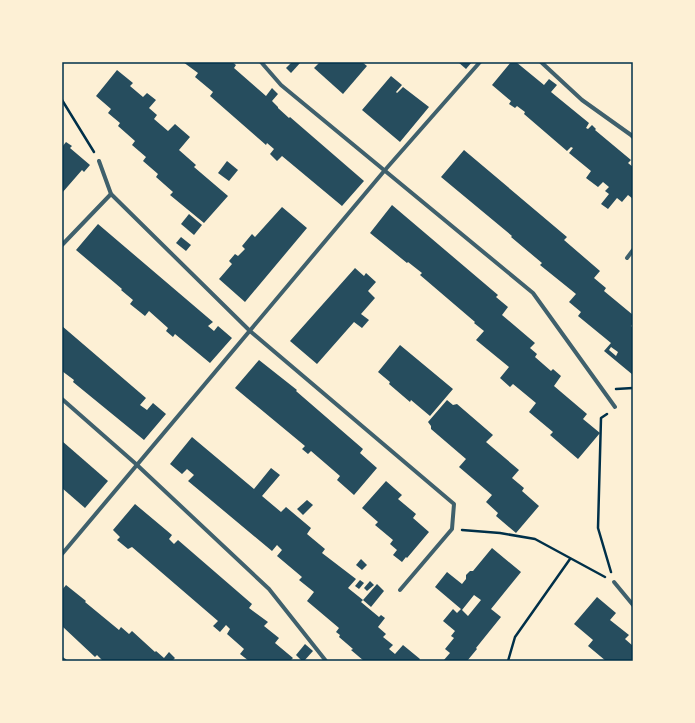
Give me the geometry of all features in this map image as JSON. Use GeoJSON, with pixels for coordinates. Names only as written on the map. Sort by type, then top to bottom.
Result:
{"type":"FeatureCollection","features":[{"type":"Feature","properties":{"kind":"street"},"geometry":{"type":"LineString","coordinates":[[262,62],[282,85],[534,293],[615,407]]}},
{"type":"Feature","properties":{"kind":"street"},"geometry":{"type":"LineString","coordinates":[[62,554],[136,464],[385,170],[480,62]]}},
{"type":"Feature","properties":{"kind":"street"},"geometry":{"type":"LineString","coordinates":[[541,62],[582,100],[631,134],[633,137]]}},
{"type":"Feature","properties":{"kind":"street"},"geometry":{"type":"LineString","coordinates":[[99,161],[111,194],[250,331],[454,504],[452,529],[400,590]]}},
{"type":"Feature","properties":{"kind":"street"},"geometry":{"type":"LineString","coordinates":[[62,245],[111,194]]}},
{"type":"Feature","properties":{"kind":"street"},"geometry":{"type":"LineString","coordinates":[[626,258],[633,250]]}},
{"type":"Feature","properties":{"kind":"street"},"geometry":{"type":"LineString","coordinates":[[62,399],[136,464],[269,589],[326,661]]}},
{"type":"Feature","properties":{"kind":"street"},"geometry":{"type":"LineString","coordinates":[[614,582],[633,605]]}},
{"type":"Feature","properties":{"kind":"path"},"geometry":{"type":"LineString","coordinates":[[62,100],[99,161]]}},
{"type":"Feature","properties":{"kind":"path"},"geometry":{"type":"LineString","coordinates":[[603,390],[633,388]]}},
{"type":"Feature","properties":{"kind":"path"},"geometry":{"type":"LineString","coordinates":[[614,582],[598,528],[601,418],[615,407]]}},
{"type":"Feature","properties":{"kind":"path"},"geometry":{"type":"LineString","coordinates":[[452,529],[500,533],[535,539],[614,582]]}},
{"type":"Feature","properties":{"kind":"path"},"geometry":{"type":"LineString","coordinates":[[508,661],[515,637],[570,559]]}},
{"type":"Feature","properties":{"kind":"building"},"geometry":{"type":"Polygon","coordinates":[[[183,62],[232,62],[236,65],[234,68],[266,96],[272,88],[278,94],[272,101],[278,108],[364,181],[342,206],[282,156],[277,161],[270,154],[274,149],[267,143],[266,145],[210,96],[213,92],[195,77],[198,73],[183,62]]]}},
{"type":"Feature","properties":{"kind":"building"},"geometry":{"type":"Polygon","coordinates":[[[292,62],[301,62],[291,73],[286,68],[292,62]]]}},
{"type":"Feature","properties":{"kind":"building"},"geometry":{"type":"Polygon","coordinates":[[[320,62],[362,62],[367,66],[343,94],[314,68],[320,62]]]}},
{"type":"Feature","properties":{"kind":"building"},"geometry":{"type":"Polygon","coordinates":[[[458,62],[472,62],[466,69],[458,62]]]}},
{"type":"Feature","properties":{"kind":"building"},"geometry":{"type":"Polygon","coordinates":[[[511,62],[516,62],[544,85],[549,79],[557,85],[551,92],[589,123],[586,128],[588,129],[592,125],[596,129],[595,130],[631,160],[628,163],[633,167],[633,199],[628,195],[622,202],[617,198],[608,209],[601,204],[609,194],[605,191],[609,187],[603,182],[598,187],[586,178],[591,171],[569,153],[573,148],[571,147],[567,151],[524,114],[525,112],[517,106],[515,108],[509,104],[511,101],[492,85],[511,62]]]}},
{"type":"Feature","properties":{"kind":"building"},"geometry":{"type":"Polygon","coordinates":[[[117,70],[133,83],[130,86],[143,97],[147,93],[156,100],[149,108],[157,115],[154,119],[168,131],[175,124],[190,137],[179,150],[196,165],[194,167],[228,196],[204,223],[170,195],[173,192],[156,177],[158,174],[143,161],[146,157],[132,145],[135,141],[118,126],[120,123],[108,113],[111,109],[96,96],[117,70]]]}},
{"type":"Feature","properties":{"kind":"building"},"geometry":{"type":"Polygon","coordinates":[[[391,76],[402,85],[396,92],[397,93],[403,87],[429,107],[400,142],[362,110],[391,76]]]}},
{"type":"Feature","properties":{"kind":"building"},"geometry":{"type":"Polygon","coordinates":[[[66,142],[72,146],[70,148],[90,165],[84,172],[82,170],[62,193],[62,147],[66,142]]]}},
{"type":"Feature","properties":{"kind":"building"},"geometry":{"type":"Polygon","coordinates":[[[464,150],[567,237],[564,240],[600,271],[594,278],[606,288],[604,291],[633,315],[633,323],[631,326],[633,328],[633,375],[604,351],[611,343],[578,316],[581,312],[569,302],[576,294],[540,265],[542,263],[511,237],[512,236],[441,177],[464,150]],[[611,347],[609,350],[616,356],[618,352],[611,347]]]}},
{"type":"Feature","properties":{"kind":"building"},"geometry":{"type":"Polygon","coordinates":[[[227,161],[238,170],[229,181],[218,173],[227,161]]]}},
{"type":"Feature","properties":{"kind":"building"},"geometry":{"type":"Polygon","coordinates":[[[392,205],[498,295],[496,297],[508,307],[502,315],[535,343],[530,348],[537,354],[535,357],[551,371],[553,369],[561,376],[554,386],[587,414],[583,419],[600,433],[578,459],[550,435],[553,432],[529,412],[536,403],[513,384],[510,387],[500,378],[509,367],[476,340],[484,331],[420,275],[422,273],[408,262],[407,263],[370,233],[392,205]]]}},
{"type":"Feature","properties":{"kind":"building"},"geometry":{"type":"Polygon","coordinates":[[[282,207],[307,228],[245,302],[219,279],[232,264],[229,261],[235,254],[238,256],[245,249],[242,246],[252,234],[255,237],[282,207]]]}},
{"type":"Feature","properties":{"kind":"building"},"geometry":{"type":"Polygon","coordinates":[[[189,214],[202,225],[194,235],[181,224],[189,214]]]}},
{"type":"Feature","properties":{"kind":"building"},"geometry":{"type":"Polygon","coordinates":[[[98,224],[213,322],[208,326],[214,331],[218,326],[232,338],[210,363],[175,334],[173,337],[166,331],[168,328],[149,311],[145,316],[130,304],[133,300],[121,290],[122,289],[76,250],[98,224]]]}},
{"type":"Feature","properties":{"kind":"building"},"geometry":{"type":"Polygon","coordinates":[[[181,237],[191,245],[186,251],[176,243],[181,237]]]}},
{"type":"Feature","properties":{"kind":"building"},"geometry":{"type":"Polygon","coordinates":[[[355,268],[364,276],[366,273],[376,282],[368,291],[375,298],[361,314],[369,320],[362,328],[354,322],[317,364],[290,341],[355,268]]]}},
{"type":"Feature","properties":{"kind":"building"},"geometry":{"type":"Polygon","coordinates":[[[62,326],[146,398],[140,405],[147,410],[153,403],[166,414],[144,440],[73,382],[74,380],[62,371],[62,326]]]}},
{"type":"Feature","properties":{"kind":"building"},"geometry":{"type":"Polygon","coordinates":[[[400,345],[453,389],[430,416],[411,400],[410,402],[389,384],[390,382],[378,372],[400,345]]]}},
{"type":"Feature","properties":{"kind":"building"},"geometry":{"type":"Polygon","coordinates":[[[259,360],[297,390],[296,391],[363,449],[360,453],[377,468],[354,495],[337,480],[340,476],[311,451],[308,454],[302,449],[305,446],[235,388],[259,360]]]}},
{"type":"Feature","properties":{"kind":"building"},"geometry":{"type":"Polygon","coordinates":[[[447,400],[453,405],[457,404],[493,435],[486,442],[519,470],[512,478],[524,488],[522,491],[539,506],[516,533],[496,516],[498,513],[486,502],[492,495],[459,467],[466,459],[431,429],[428,422],[447,400]]]}},
{"type":"Feature","properties":{"kind":"building"},"geometry":{"type":"Polygon","coordinates":[[[192,437],[254,489],[271,468],[280,475],[262,496],[281,512],[286,507],[311,528],[307,534],[325,549],[322,553],[356,579],[348,588],[363,600],[361,602],[379,617],[381,615],[385,618],[378,627],[386,634],[383,637],[393,645],[389,649],[395,654],[403,645],[420,659],[419,661],[364,661],[351,650],[353,649],[339,637],[340,635],[336,632],[339,628],[307,601],[314,592],[299,580],[302,577],[277,556],[282,550],[277,545],[272,551],[188,481],[194,475],[187,469],[182,474],[170,464],[192,437]]]}},
{"type":"Feature","properties":{"kind":"building"},"geometry":{"type":"Polygon","coordinates":[[[62,441],[108,481],[85,508],[62,488],[62,441]]]}},
{"type":"Feature","properties":{"kind":"building"},"geometry":{"type":"Polygon","coordinates":[[[386,481],[402,495],[398,499],[416,514],[413,518],[429,532],[402,562],[393,555],[397,550],[390,544],[393,540],[375,525],[378,522],[362,508],[386,481]]]}},
{"type":"Feature","properties":{"kind":"building"},"geometry":{"type":"Polygon","coordinates":[[[307,500],[313,505],[303,515],[297,509],[307,500]]]}},
{"type":"Feature","properties":{"kind":"building"},"geometry":{"type":"Polygon","coordinates":[[[135,504],[172,535],[169,539],[174,544],[178,540],[252,604],[249,608],[268,622],[264,626],[279,638],[275,643],[293,658],[290,661],[249,661],[240,654],[244,649],[227,634],[230,629],[226,625],[220,632],[213,626],[218,621],[132,547],[128,549],[117,540],[120,537],[113,530],[135,504]]]}},
{"type":"Feature","properties":{"kind":"building"},"geometry":{"type":"Polygon","coordinates":[[[492,548],[521,572],[491,609],[501,617],[467,661],[443,661],[450,653],[445,649],[454,638],[451,636],[455,631],[443,621],[453,609],[457,613],[461,609],[435,587],[447,572],[462,584],[466,579],[466,575],[470,571],[473,571],[492,548]],[[474,595],[462,610],[468,616],[481,600],[474,595]]]}},
{"type":"Feature","properties":{"kind":"building"},"geometry":{"type":"Polygon","coordinates":[[[361,559],[367,565],[362,570],[356,565],[361,559]]]}},
{"type":"Feature","properties":{"kind":"building"},"geometry":{"type":"Polygon","coordinates":[[[360,580],[364,583],[359,589],[355,586],[360,580]]]}},
{"type":"Feature","properties":{"kind":"building"},"geometry":{"type":"Polygon","coordinates":[[[370,581],[374,585],[367,591],[364,588],[370,581]]]}},
{"type":"Feature","properties":{"kind":"building"},"geometry":{"type":"Polygon","coordinates":[[[377,584],[384,591],[371,607],[363,600],[377,584]]]}},
{"type":"Feature","properties":{"kind":"building"},"geometry":{"type":"Polygon","coordinates":[[[66,585],[119,630],[121,627],[129,634],[132,631],[155,652],[156,651],[164,658],[169,652],[175,658],[172,661],[103,661],[97,655],[95,657],[63,627],[62,629],[62,590],[66,585]]]}},
{"type":"Feature","properties":{"kind":"building"},"geometry":{"type":"Polygon","coordinates":[[[597,597],[616,613],[610,620],[629,635],[625,639],[633,646],[633,661],[606,661],[588,646],[593,640],[574,624],[597,597]]]}},
{"type":"Feature","properties":{"kind":"building"},"geometry":{"type":"Polygon","coordinates":[[[305,644],[313,651],[304,661],[302,661],[296,655],[305,644]]]}}]}
